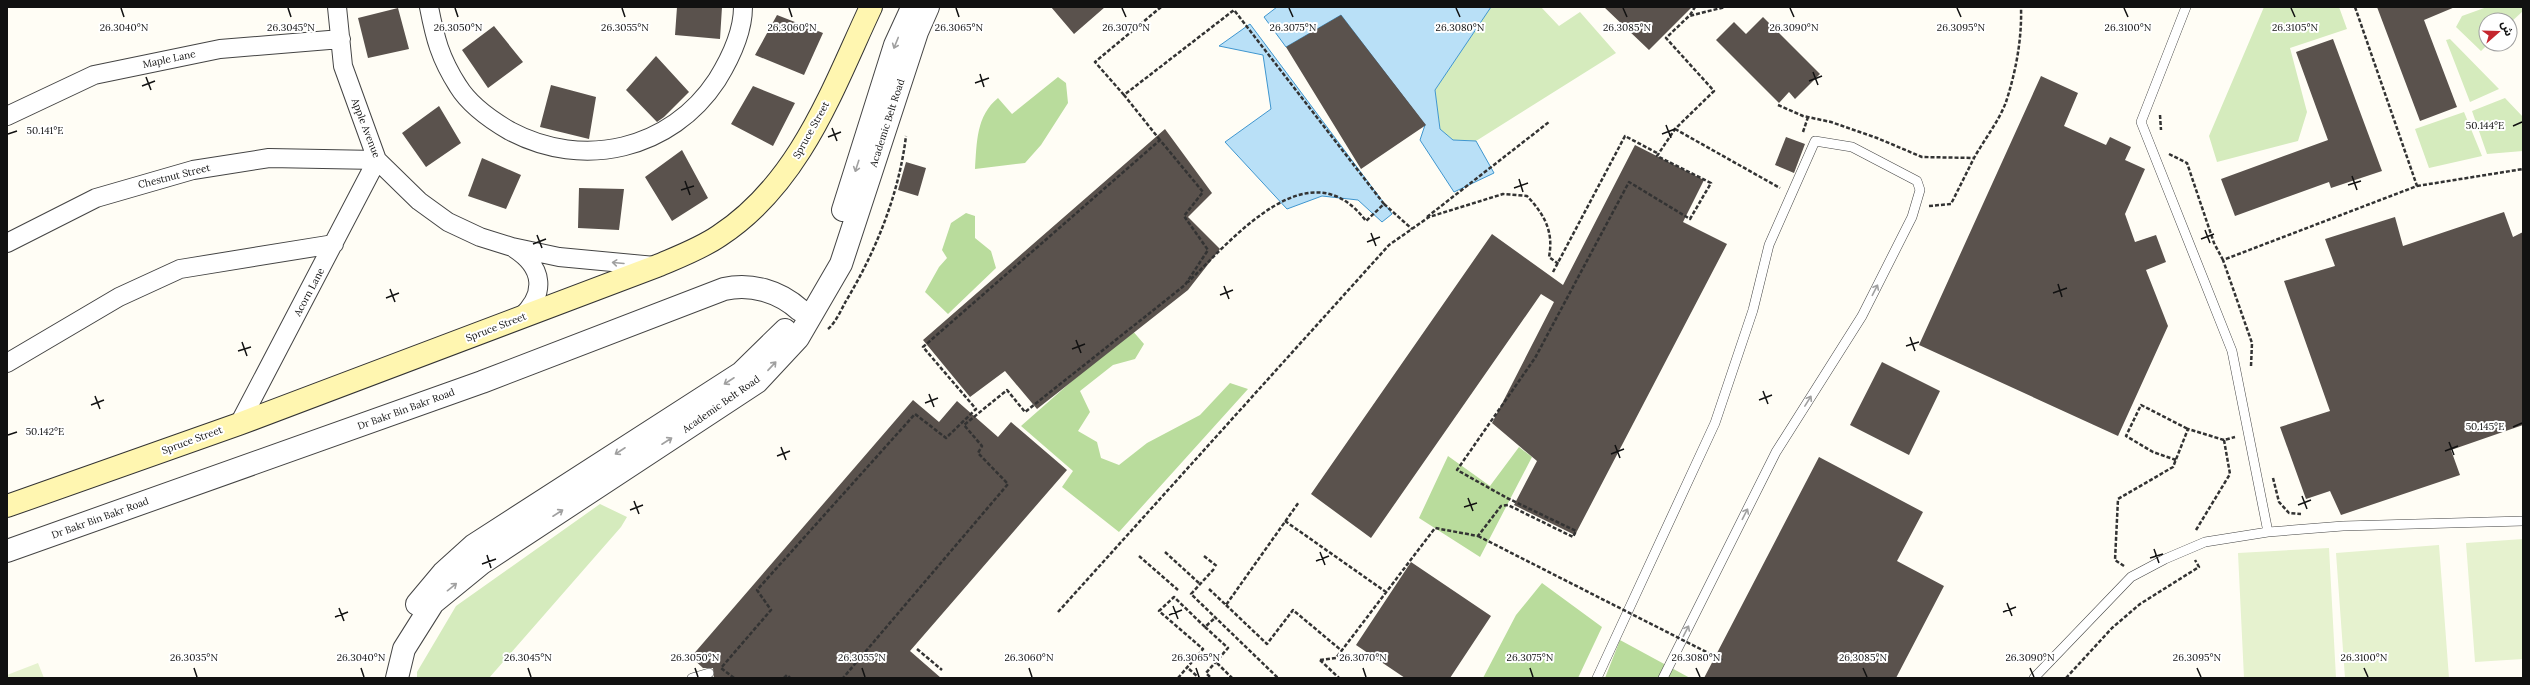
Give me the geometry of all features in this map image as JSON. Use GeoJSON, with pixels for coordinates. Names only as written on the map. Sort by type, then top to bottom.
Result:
{"type":"FeatureCollection","features":[{"type":"Feature","properties":{"kind":"main road","name":"Spruce Street"},"geometry":{"type":"LineString","coordinates":[[7,506],[239,424],[657,266],[693,251],[720,236],[748,214],[773,189],[797,158],[818,120],[871,7]]}},
{"type":"Feature","properties":{"kind":"street","name":"Apple Avenue"},"geometry":{"type":"LineString","coordinates":[[337,7],[343,66],[377,160],[420,201],[448,222],[480,237],[512,247],[559,257],[657,266]]}},
{"type":"Feature","properties":{"kind":"street"},"geometry":{"type":"LineString","coordinates":[[429,7],[437,45],[458,87],[491,120],[532,143],[578,152],[625,148],[668,130],[704,100],[730,61],[743,16],[743,7]]}},
{"type":"Feature","properties":{"kind":"street","name":"Academic Belt Road"},"geometry":{"type":"LineString","coordinates":[[384,678],[392,647],[410,613],[443,573],[474,545],[741,373],[778,337],[800,310],[824,270],[895,45],[912,7]]}},
{"type":"Feature","properties":{"kind":"street","name":"Academic Belt Road"},"geometry":{"type":"LineString","coordinates":[[397,678],[404,649],[433,603],[482,563],[757,382],[798,338],[841,264],[917,32],[928,7]]}},
{"type":"Feature","properties":{"kind":"street","name":"Maple Lane"},"geometry":{"type":"LineString","coordinates":[[7,116],[94,75],[220,49],[341,38]]}},
{"type":"Feature","properties":{"kind":"street","name":"Chestnut Street"},"geometry":{"type":"LineString","coordinates":[[7,243],[96,198],[193,170],[269,158],[377,160]]}},
{"type":"Feature","properties":{"kind":"street","name":"Acorn Lane"},"geometry":{"type":"LineString","coordinates":[[239,424],[377,160]]}},
{"type":"Feature","properties":{"kind":"street"},"geometry":{"type":"LineString","coordinates":[[7,363],[119,297],[180,269],[334,244]]}},
{"type":"Feature","properties":{"kind":"street","name":"Apple Avenue"},"geometry":{"type":"LineString","coordinates":[[512,247],[532,263],[538,284],[538,295],[533,306],[521,317]]}},
{"type":"Feature","properties":{"kind":"street","name":"Dr Bakr Bin Bakr Road"},"geometry":{"type":"LineString","coordinates":[[7,551],[482,382],[724,289],[749,286],[763,289],[789,300],[800,310]]}},
{"type":"Feature","properties":{"kind":"lane"},"geometry":{"type":"LineString","coordinates":[[2186,7],[2141,122],[2232,351],[2268,532]]}},
{"type":"Feature","properties":{"kind":"lane"},"geometry":{"type":"LineString","coordinates":[[1597,678],[1715,423],[1753,310],[1769,245],[1815,141],[1852,147],[1917,181],[1920,190],[1912,217],[1862,316],[1776,452],[1663,678]]}},
{"type":"Feature","properties":{"kind":"lane"},"geometry":{"type":"LineString","coordinates":[[2034,678],[2131,577],[2165,559],[2205,542],[2268,532],[2344,526],[2523,521]]}},
{"type":"Feature","properties":{"kind":"lane"},"geometry":{"type":"LineString","coordinates":[[692,678],[709,673]]}},
{"type":"Feature","properties":{"kind":"path"},"geometry":{"type":"LineString","coordinates":[[1161,7],[1095,62],[1124,95],[1203,192],[1184,216],[1208,250],[1185,285]]}},
{"type":"Feature","properties":{"kind":"path"},"geometry":{"type":"LineString","coordinates":[[1124,95],[1238,7]]}},
{"type":"Feature","properties":{"kind":"path"},"geometry":{"type":"LineString","coordinates":[[1658,154],[1675,129],[1714,91],[1666,38],[1689,16],[1695,7]]}},
{"type":"Feature","properties":{"kind":"path"},"geometry":{"type":"LineString","coordinates":[[1689,16],[1725,7]]}},
{"type":"Feature","properties":{"kind":"path"},"geometry":{"type":"LineString","coordinates":[[1778,105],[1803,116],[1831,122],[1877,138],[1922,157],[1974,158],[2006,103],[2015,68],[2022,29],[2021,7]]}},
{"type":"Feature","properties":{"kind":"path"},"geometry":{"type":"LineString","coordinates":[[2355,7],[2417,186]]}},
{"type":"Feature","properties":{"kind":"path"},"geometry":{"type":"LineString","coordinates":[[1234,10],[1384,204],[1411,230]]}},
{"type":"Feature","properties":{"kind":"path"},"geometry":{"type":"LineString","coordinates":[[2160,113],[2159,121],[2162,133]]}},
{"type":"Feature","properties":{"kind":"path"},"geometry":{"type":"LineString","coordinates":[[1411,230],[1549,122]]}},
{"type":"Feature","properties":{"kind":"path"},"geometry":{"type":"LineString","coordinates":[[1675,129],[1782,189]]}},
{"type":"Feature","properties":{"kind":"path"},"geometry":{"type":"LineString","coordinates":[[1478,536],[1501,506],[1508,505],[1573,537],[1576,531],[1507,498],[1457,470],[1535,358],[1629,182],[1690,219],[1710,183],[1657,156],[1658,154],[1625,136],[1552,272]]}},
{"type":"Feature","properties":{"kind":"path"},"geometry":{"type":"LineString","coordinates":[[734,678],[722,668],[770,610],[757,590],[915,414],[946,438],[976,409],[923,347],[1160,140]]}},
{"type":"Feature","properties":{"kind":"path"},"geometry":{"type":"LineString","coordinates":[[2166,152],[2187,164],[2214,243],[2223,260],[2252,343],[2250,374]]}},
{"type":"Feature","properties":{"kind":"path"},"geometry":{"type":"LineString","coordinates":[[2223,260],[2417,186],[2523,169]]}},
{"type":"Feature","properties":{"kind":"path"},"geometry":{"type":"LineString","coordinates":[[843,678],[1008,484],[978,453],[982,446],[964,425],[1007,390],[1025,412],[1185,285],[1257,217],[1280,201],[1309,192],[1337,195],[1359,211],[1366,221],[1384,204]]}},
{"type":"Feature","properties":{"kind":"path"},"geometry":{"type":"LineString","coordinates":[[1058,612],[1389,245],[1429,217],[1503,194],[1527,196],[1540,210],[1552,241],[1549,257],[1560,265]]}},
{"type":"Feature","properties":{"kind":"path"},"geometry":{"type":"LineString","coordinates":[[2176,460],[2153,452],[2126,436],[2141,405],[2188,429],[2224,440]]}},
{"type":"Feature","properties":{"kind":"path"},"geometry":{"type":"LineString","coordinates":[[2125,566],[2115,560],[2118,499],[2173,467],[2188,429]]}},
{"type":"Feature","properties":{"kind":"path"},"geometry":{"type":"LineString","coordinates":[[2272,473],[2279,502],[2290,513],[2305,514]]}},
{"type":"Feature","properties":{"kind":"path"},"geometry":{"type":"LineString","coordinates":[[1226,604],[1299,502]]}},
{"type":"Feature","properties":{"kind":"path"},"geometry":{"type":"LineString","coordinates":[[1285,521],[1386,592]]}},
{"type":"Feature","properties":{"kind":"path"},"geometry":{"type":"LineString","coordinates":[[1339,678],[1320,660],[1336,658],[1435,528],[1478,536],[1724,661]]}},
{"type":"Feature","properties":{"kind":"path"},"geometry":{"type":"LineString","coordinates":[[1165,552],[1200,584]]}},
{"type":"Feature","properties":{"kind":"path"},"geometry":{"type":"LineString","coordinates":[[1139,556],[1178,590]]}},
{"type":"Feature","properties":{"kind":"path"},"geometry":{"type":"LineString","coordinates":[[1204,556],[1218,567]]}},
{"type":"Feature","properties":{"kind":"path"},"geometry":{"type":"LineString","coordinates":[[2066,678],[2112,628],[2140,604],[2199,567]]}},
{"type":"Feature","properties":{"kind":"path"},"geometry":{"type":"LineString","coordinates":[[1214,569],[1191,594],[1278,678]]}},
{"type":"Feature","properties":{"kind":"path"},"geometry":{"type":"LineString","coordinates":[[1209,589],[1267,644],[1293,610],[1342,651]]}},
{"type":"Feature","properties":{"kind":"path"},"geometry":{"type":"LineString","coordinates":[[1178,678],[1203,649],[1159,611],[1174,597],[1228,648],[1206,673],[1211,678]]}},
{"type":"Feature","properties":{"kind":"path"},"geometry":{"type":"LineString","coordinates":[[1205,627],[1216,617]]}},
{"type":"Feature","properties":{"kind":"path"},"geometry":{"type":"LineString","coordinates":[[917,649],[942,670]]}},
{"type":"Feature","properties":{"kind":"path"},"geometry":{"type":"LineString","coordinates":[[1217,663],[1232,678]]}},
{"type":"Feature","properties":{"kind":"path"},"geometry":{"type":"LineString","coordinates":[[1190,669],[1199,678]]}},
{"type":"Feature","properties":{"kind":"path"},"geometry":{"type":"LineString","coordinates":[[784,678],[787,675],[790,678]]}},
{"type":"Feature","properties":{"kind":"green space"},"geometry":{"type":"Polygon","coordinates":[[[1491,7],[1541,7],[1559,26],[1580,12],[1616,53],[1476,141],[1453,140],[1440,129],[1435,90],[1491,7]]]}},
{"type":"Feature","properties":{"kind":"green space"},"geometry":{"type":"Polygon","coordinates":[[[2264,7],[2339,7],[2347,29],[2290,48],[2307,112],[2298,141],[2217,162],[2209,136],[2264,7]]]}},
{"type":"Feature","properties":{"kind":"green space"},"geometry":{"type":"Polygon","coordinates":[[[2487,7],[2523,7],[2523,11],[2518,16],[2518,12],[2478,12],[2478,48],[2456,27],[2462,16],[2487,7]]]}},
{"type":"Feature","properties":{"kind":"green space"},"geometry":{"type":"Polygon","coordinates":[[[2450,39],[2499,89],[2470,102],[2446,40],[2450,39]]]}},
{"type":"Feature","properties":{"kind":"green space"},"geometry":{"type":"Polygon","coordinates":[[[1058,77],[1066,83],[1068,103],[1041,145],[1025,163],[975,169],[979,130],[985,113],[991,105],[998,98],[1012,114],[1058,77]]]}},
{"type":"Feature","properties":{"kind":"green space"},"geometry":{"type":"Polygon","coordinates":[[[2505,98],[2523,117],[2523,151],[2487,154],[2472,111],[2505,98]]]}},
{"type":"Feature","properties":{"kind":"green space"},"geometry":{"type":"Polygon","coordinates":[[[2464,112],[2482,156],[2429,168],[2415,129],[2464,112]]]}},
{"type":"Feature","properties":{"kind":"green space"},"geometry":{"type":"Polygon","coordinates":[[[966,213],[975,216],[975,238],[991,251],[996,268],[948,314],[925,292],[939,267],[947,258],[942,250],[951,223],[966,213]]]}},
{"type":"Feature","properties":{"kind":"green space"},"geometry":{"type":"Polygon","coordinates":[[[1131,329],[1144,344],[1135,359],[1113,365],[1080,391],[1090,412],[1078,431],[1097,442],[1101,458],[1119,465],[1147,443],[1200,415],[1230,383],[1248,389],[1119,532],[1062,487],[1073,471],[1021,426],[1131,329]]]}},
{"type":"Feature","properties":{"kind":"green space"},"geometry":{"type":"Polygon","coordinates":[[[1519,447],[1532,457],[1480,557],[1419,518],[1448,456],[1490,486],[1519,447]]]}},
{"type":"Feature","properties":{"kind":"green space"},"geometry":{"type":"Polygon","coordinates":[[[600,504],[627,517],[621,527],[489,678],[417,678],[417,672],[456,606],[600,504]]]}},
{"type":"Feature","properties":{"kind":"green space"},"geometry":{"type":"Polygon","coordinates":[[[2523,539],[2523,659],[2475,662],[2466,543],[2523,539]]]}},
{"type":"Feature","properties":{"kind":"green space"},"geometry":{"type":"Polygon","coordinates":[[[2439,545],[2449,678],[2345,678],[2336,553],[2439,545]]]}},
{"type":"Feature","properties":{"kind":"green space"},"geometry":{"type":"Polygon","coordinates":[[[2329,548],[2336,678],[2244,678],[2238,553],[2329,548]]]}},
{"type":"Feature","properties":{"kind":"green space"},"geometry":{"type":"Polygon","coordinates":[[[1542,583],[1602,627],[1578,678],[1483,678],[1516,615],[1542,583]]]}},
{"type":"Feature","properties":{"kind":"green space"},"geometry":{"type":"Polygon","coordinates":[[[1620,640],[1690,678],[1605,678],[1620,640]]]}},
{"type":"Feature","properties":{"kind":"green space"},"geometry":{"type":"Polygon","coordinates":[[[38,663],[44,678],[7,678],[7,675],[38,663]]]}},
{"type":"Feature","properties":{"kind":"water"},"geometry":{"type":"Polygon","coordinates":[[[1277,7],[1491,7],[1435,90],[1440,129],[1453,140],[1476,141],[1494,173],[1454,192],[1420,140],[1425,125],[1341,15],[1286,47],[1264,17],[1277,7]]]}},
{"type":"Feature","properties":{"kind":"water"},"geometry":{"type":"Polygon","coordinates":[[[1250,24],[1392,214],[1382,222],[1358,200],[1322,196],[1287,209],[1225,142],[1271,109],[1263,55],[1219,46],[1250,24]]]}},
{"type":"Feature","properties":{"kind":"building"},"geometry":{"type":"Polygon","coordinates":[[[677,7],[722,7],[720,39],[675,35],[677,7]]]}},
{"type":"Feature","properties":{"kind":"building"},"geometry":{"type":"Polygon","coordinates":[[[1051,7],[1105,7],[1074,34],[1051,7]]]}},
{"type":"Feature","properties":{"kind":"building"},"geometry":{"type":"Polygon","coordinates":[[[1604,7],[1692,7],[1649,50],[1604,7]]]}},
{"type":"Feature","properties":{"kind":"building"},"geometry":{"type":"Polygon","coordinates":[[[2377,7],[2455,7],[2424,20],[2457,107],[2420,121],[2377,7]]]}},
{"type":"Feature","properties":{"kind":"building"},"geometry":{"type":"Polygon","coordinates":[[[398,8],[409,49],[368,58],[358,18],[398,8]]]}},
{"type":"Feature","properties":{"kind":"building"},"geometry":{"type":"Polygon","coordinates":[[[777,15],[823,33],[804,75],[755,55],[777,15]]]}},
{"type":"Feature","properties":{"kind":"building"},"geometry":{"type":"Polygon","coordinates":[[[1341,15],[1426,125],[1361,169],[1286,47],[1341,15]]]}},
{"type":"Feature","properties":{"kind":"building"},"geometry":{"type":"Polygon","coordinates":[[[1763,17],[1820,74],[1795,99],[1789,92],[1779,103],[1716,40],[1734,22],[1746,34],[1763,17]]]}},
{"type":"Feature","properties":{"kind":"building"},"geometry":{"type":"Polygon","coordinates":[[[494,26],[523,62],[488,88],[462,50],[494,26]]]}},
{"type":"Feature","properties":{"kind":"building"},"geometry":{"type":"Polygon","coordinates":[[[2333,39],[2382,171],[2331,188],[2329,182],[2235,216],[2221,179],[2328,140],[2296,52],[2333,39]]]}},
{"type":"Feature","properties":{"kind":"building"},"geometry":{"type":"Polygon","coordinates":[[[656,56],[689,92],[657,122],[626,90],[656,56]]]}},
{"type":"Feature","properties":{"kind":"building"},"geometry":{"type":"Polygon","coordinates":[[[2041,76],[2078,93],[2064,126],[2106,145],[2110,137],[2131,147],[2125,160],[2145,169],[2125,214],[2135,242],[2156,235],[2166,262],[2146,270],[2168,326],[2118,436],[1919,345],[2041,76]]]}},
{"type":"Feature","properties":{"kind":"building"},"geometry":{"type":"Polygon","coordinates":[[[551,85],[596,97],[589,139],[540,127],[551,85]]]}},
{"type":"Feature","properties":{"kind":"building"},"geometry":{"type":"Polygon","coordinates":[[[753,86],[795,103],[773,146],[731,124],[753,86]]]}},
{"type":"Feature","properties":{"kind":"building"},"geometry":{"type":"Polygon","coordinates":[[[439,106],[461,143],[426,167],[402,133],[439,106]]]}},
{"type":"Feature","properties":{"kind":"building"},"geometry":{"type":"Polygon","coordinates":[[[1165,129],[1212,193],[1188,217],[1220,249],[1188,290],[1037,409],[1005,371],[970,397],[923,340],[1165,129]]]}},
{"type":"Feature","properties":{"kind":"building"},"geometry":{"type":"Polygon","coordinates":[[[1786,137],[1805,144],[1794,173],[1775,165],[1786,137]]]}},
{"type":"Feature","properties":{"kind":"building"},"geometry":{"type":"Polygon","coordinates":[[[1635,145],[1704,180],[1683,222],[1727,244],[1575,535],[1514,505],[1537,461],[1492,423],[1554,302],[1541,294],[1371,538],[1311,494],[1492,234],[1563,285],[1635,145]]]}},
{"type":"Feature","properties":{"kind":"building"},"geometry":{"type":"Polygon","coordinates":[[[682,150],[708,198],[672,221],[645,177],[682,150]]]}},
{"type":"Feature","properties":{"kind":"building"},"geometry":{"type":"Polygon","coordinates":[[[482,158],[521,175],[506,209],[468,196],[482,158]]]}},
{"type":"Feature","properties":{"kind":"building"},"geometry":{"type":"Polygon","coordinates":[[[906,162],[926,168],[918,196],[898,190],[906,162]]]}},
{"type":"Feature","properties":{"kind":"building"},"geometry":{"type":"Polygon","coordinates":[[[579,188],[624,189],[619,230],[578,228],[579,188]]]}},
{"type":"Feature","properties":{"kind":"building"},"geometry":{"type":"Polygon","coordinates":[[[2504,212],[2513,237],[2523,232],[2523,425],[2451,450],[2460,475],[2341,515],[2330,491],[2306,499],[2280,427],[2330,411],[2284,281],[2335,266],[2325,239],[2395,217],[2403,246],[2504,212]]]}},
{"type":"Feature","properties":{"kind":"building"},"geometry":{"type":"Polygon","coordinates":[[[1882,362],[1940,391],[1909,455],[1850,425],[1882,362]]]}},
{"type":"Feature","properties":{"kind":"building"},"geometry":{"type":"Polygon","coordinates":[[[913,400],[939,422],[957,401],[998,437],[1011,422],[1067,470],[910,651],[941,678],[714,678],[713,668],[703,668],[691,657],[913,400]]]}},
{"type":"Feature","properties":{"kind":"building"},"geometry":{"type":"Polygon","coordinates":[[[1819,457],[1923,512],[1897,561],[1944,586],[1896,678],[1704,678],[1819,457]]]}},
{"type":"Feature","properties":{"kind":"building"},"geometry":{"type":"Polygon","coordinates":[[[1411,562],[1491,616],[1450,678],[1405,678],[1356,645],[1411,562]]]}}]}
